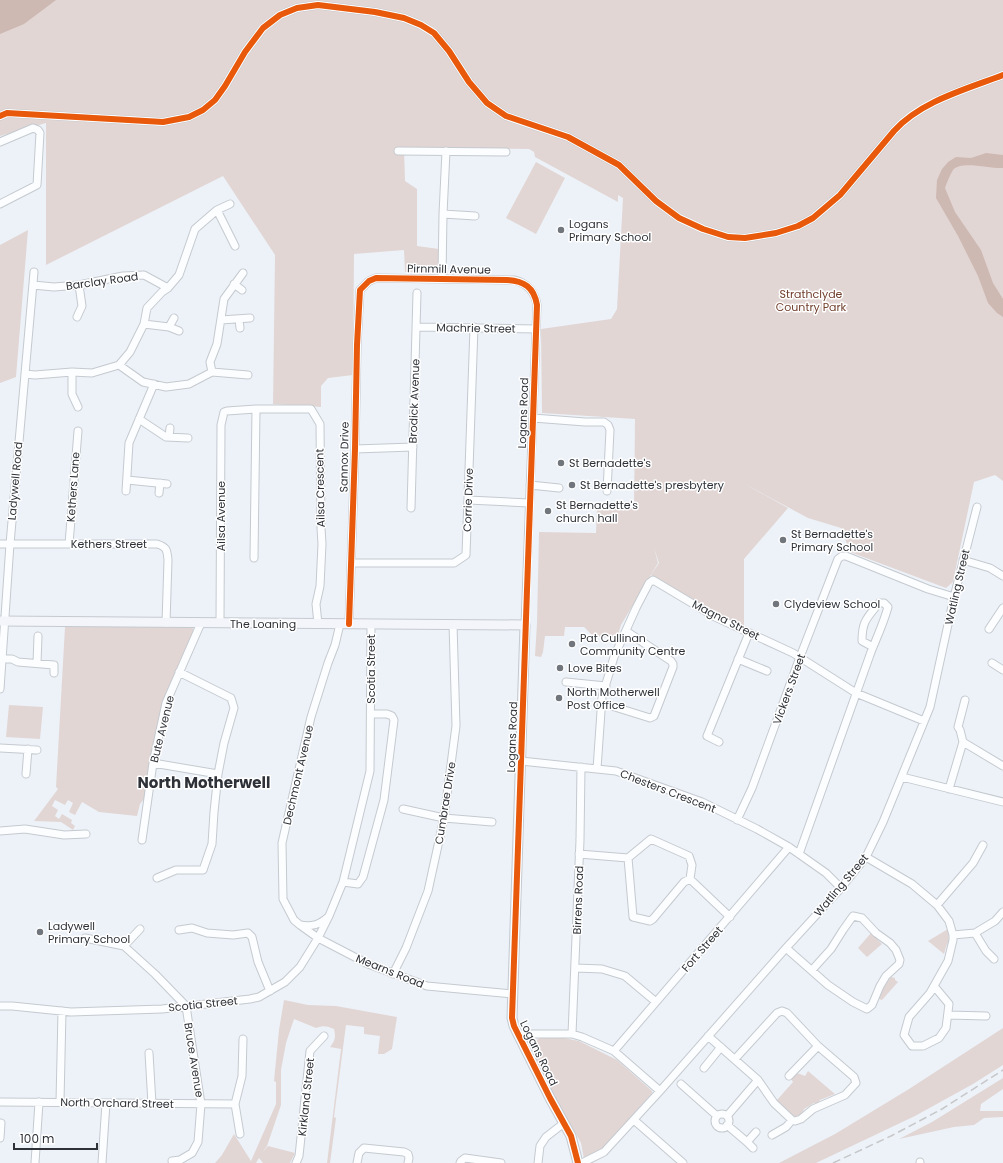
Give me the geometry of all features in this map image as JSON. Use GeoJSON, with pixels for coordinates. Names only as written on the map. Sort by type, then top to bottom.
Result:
{"type":"FeatureCollection","features":[{"type":"Feature","properties":{"kind":"street"},"geometry":{"type":"LineString","coordinates":[[0,116],[7,113],[163,122],[189,117],[203,110],[215,100],[254,39],[263,28],[280,15],[298,8],[318,5],[375,12],[404,18],[421,25],[434,33],[449,51],[469,82],[487,103],[506,116],[568,137],[619,165],[656,201],[679,218],[703,229],[728,236],[745,238],[776,233],[798,226],[813,218],[840,195],[897,128],[914,113],[938,101],[1003,75]]}},
{"type":"Feature","properties":{"kind":"street"},"geometry":{"type":"LineString","coordinates":[[0,142],[33,128],[38,130],[40,133],[37,185],[0,204]]}},
{"type":"Feature","properties":{"kind":"street"},"geometry":{"type":"LineString","coordinates":[[398,151],[446,152],[503,150]]}},
{"type":"Feature","properties":{"kind":"street"},"geometry":{"type":"LineString","coordinates":[[442,278],[446,152]]}},
{"type":"Feature","properties":{"kind":"street"},"geometry":{"type":"LineString","coordinates":[[25,374],[35,375],[72,372],[92,373],[119,365],[130,352],[144,324],[147,308],[179,275],[195,229],[217,210],[230,204]]}},
{"type":"Feature","properties":{"kind":"street"},"geometry":{"type":"LineString","coordinates":[[217,210],[235,246]]}},
{"type":"Feature","properties":{"kind":"street"},"geometry":{"type":"LineString","coordinates":[[443,214],[476,216]]}},
{"type":"Feature","properties":{"kind":"street","name":"Ladywell Road"},"geometry":{"type":"LineString","coordinates":[[0,689],[2,621],[34,272]]}},
{"type":"Feature","properties":{"kind":"street"},"geometry":{"type":"LineString","coordinates":[[212,372],[210,362],[217,344],[224,299],[243,273]]}},
{"type":"Feature","properties":{"kind":"street","name":"Barclay Road"},"geometry":{"type":"LineString","coordinates":[[33,285],[54,287],[79,285],[123,276],[144,275],[168,288]]}},
{"type":"Feature","properties":{"kind":"street","name":"Pirnmill Avenue"},"geometry":{"type":"LineString","coordinates":[[360,290],[369,281],[376,278],[514,280],[528,287],[533,292],[535,297]]}},
{"type":"Feature","properties":{"kind":"street"},"geometry":{"type":"LineString","coordinates":[[234,284],[242,290]]}},
{"type":"Feature","properties":{"kind":"street"},"geometry":{"type":"LineString","coordinates":[[77,317],[82,306],[79,285]]}},
{"type":"Feature","properties":{"kind":"street","name":"Sannox Drive"},"geometry":{"type":"LineString","coordinates":[[344,624],[351,563],[360,290]]}},
{"type":"Feature","properties":{"kind":"street","name":"Brodick Avenue"},"geometry":{"type":"LineString","coordinates":[[411,508],[417,293]]}},
{"type":"Feature","properties":{"kind":"street","name":"Logans Road"},"geometry":{"type":"LineString","coordinates":[[535,297],[537,306],[512,1018],[514,1026],[564,1123],[572,1141],[578,1163]]}},
{"type":"Feature","properties":{"kind":"street"},"geometry":{"type":"LineString","coordinates":[[169,326],[174,318]]}},
{"type":"Feature","properties":{"kind":"street"},"geometry":{"type":"LineString","coordinates":[[221,320],[250,318]]}},
{"type":"Feature","properties":{"kind":"street"},"geometry":{"type":"LineString","coordinates":[[239,319],[240,328]]}},
{"type":"Feature","properties":{"kind":"street"},"geometry":{"type":"LineString","coordinates":[[144,324],[169,326],[179,331]]}},
{"type":"Feature","properties":{"kind":"street","name":"Machrie Street"},"geometry":{"type":"LineString","coordinates":[[416,327],[536,329]]}},
{"type":"Feature","properties":{"kind":"street","name":"Corrie Drive"},"geometry":{"type":"LineString","coordinates":[[351,563],[454,563],[466,555],[474,327]]}},
{"type":"Feature","properties":{"kind":"street"},"geometry":{"type":"LineString","coordinates":[[119,365],[143,382],[166,387],[189,384],[212,372],[248,375]]}},
{"type":"Feature","properties":{"kind":"street"},"geometry":{"type":"LineString","coordinates":[[72,372],[72,394],[78,407]]}},
{"type":"Feature","properties":{"kind":"street"},"geometry":{"type":"LineString","coordinates":[[126,491],[129,443],[154,384]]}},
{"type":"Feature","properties":{"kind":"street"},"geometry":{"type":"LineString","coordinates":[[254,558],[256,409]]}},
{"type":"Feature","properties":{"kind":"street","name":"Ailsa Crescent"},"geometry":{"type":"LineString","coordinates":[[227,411],[256,409],[311,409],[320,424],[322,544],[320,586],[316,604],[318,624]]}},
{"type":"Feature","properties":{"kind":"street","name":"Ailsa Avenue"},"geometry":{"type":"LineString","coordinates":[[220,623],[221,425],[224,412],[227,411]]}},
{"type":"Feature","properties":{"kind":"street"},"geometry":{"type":"LineString","coordinates":[[533,418],[604,422],[608,425],[610,430],[607,491]]}},
{"type":"Feature","properties":{"kind":"street"},"geometry":{"type":"LineString","coordinates":[[139,419],[166,437],[188,438]]}},
{"type":"Feature","properties":{"kind":"street"},"geometry":{"type":"LineString","coordinates":[[169,437],[170,428]]}},
{"type":"Feature","properties":{"kind":"street","name":"Kethers Lane"},"geometry":{"type":"LineString","coordinates":[[69,544],[78,430]]}},
{"type":"Feature","properties":{"kind":"street"},"geometry":{"type":"LineString","coordinates":[[355,449],[412,447]]}},
{"type":"Feature","properties":{"kind":"street"},"geometry":{"type":"LineString","coordinates":[[127,480],[163,483],[159,493]]}},
{"type":"Feature","properties":{"kind":"street"},"geometry":{"type":"LineString","coordinates":[[530,485],[559,488]]}},
{"type":"Feature","properties":{"kind":"street"},"geometry":{"type":"LineString","coordinates":[[468,500],[530,503]]}},
{"type":"Feature","properties":{"kind":"street","name":"Watling Street"},"geometry":{"type":"LineString","coordinates":[[582,1163],[604,1152],[634,1120],[841,888],[866,857],[884,822],[930,707],[954,597],[977,507]]}},
{"type":"Feature","properties":{"kind":"street","name":"Kethers Street"},"geometry":{"type":"LineString","coordinates":[[0,544],[157,544],[164,546],[167,551],[168,560],[166,623]]}},
{"type":"Feature","properties":{"kind":"street","name":"Vickers Street"},"geometry":{"type":"LineString","coordinates":[[737,820],[752,788],[838,559],[842,556],[846,556],[928,589],[954,597]]}},
{"type":"Feature","properties":{"kind":"street"},"geometry":{"type":"LineString","coordinates":[[963,560],[990,568],[1003,576]]}},
{"type":"Feature","properties":{"kind":"street","name":"Magna Street"},"geometry":{"type":"LineString","coordinates":[[626,631],[649,583],[653,580],[715,617],[800,657],[856,693],[924,721]]}},
{"type":"Feature","properties":{"kind":"street"},"geometry":{"type":"LineString","coordinates":[[799,854],[856,693],[885,618],[888,607],[884,603],[879,603],[864,622],[862,641],[873,647]]}},
{"type":"Feature","properties":{"kind":"street"},"geometry":{"type":"LineString","coordinates":[[989,629],[1003,608]]}},
{"type":"Feature","properties":{"kind":"street","name":"The Loaning"},"geometry":{"type":"LineString","coordinates":[[2,621],[525,624]]}},
{"type":"Feature","properties":{"kind":"street","name":"Bute Avenue"},"geometry":{"type":"LineString","coordinates":[[142,840],[153,763],[166,703],[201,623]]}},
{"type":"Feature","properties":{"kind":"street","name":"Dechmont Avenue"},"geometry":{"type":"LineString","coordinates":[[318,938],[294,920],[283,899],[282,843],[311,717],[328,663],[344,624]]}},
{"type":"Feature","properties":{"kind":"street","name":"Scotia Street"},"geometry":{"type":"LineString","coordinates":[[0,1006],[71,1012],[154,1009],[250,999],[259,997],[285,982],[300,967],[318,938],[343,882],[370,771],[371,624]]}},
{"type":"Feature","properties":{"kind":"street","name":"Cumbrae Drive"},"geometry":{"type":"LineString","coordinates":[[393,974],[406,948],[428,891],[444,818],[456,726],[453,624]]}},
{"type":"Feature","properties":{"kind":"street"},"geometry":{"type":"LineString","coordinates":[[598,769],[602,703],[614,657],[626,631],[671,661],[673,664],[673,668],[654,716],[650,718],[602,703]]}},
{"type":"Feature","properties":{"kind":"street"},"geometry":{"type":"LineString","coordinates":[[720,742],[707,736],[749,633]]}},
{"type":"Feature","properties":{"kind":"street"},"geometry":{"type":"LineString","coordinates":[[37,663],[38,636]]}},
{"type":"Feature","properties":{"kind":"street"},"geometry":{"type":"LineString","coordinates":[[2,659],[54,665],[54,674]]}},
{"type":"Feature","properties":{"kind":"street"},"geometry":{"type":"LineString","coordinates":[[738,659],[767,671]]}},
{"type":"Feature","properties":{"kind":"street"},"geometry":{"type":"LineString","coordinates":[[992,663],[1003,670]]}},
{"type":"Feature","properties":{"kind":"street"},"geometry":{"type":"LineString","coordinates":[[157,878],[176,870],[203,870],[212,844],[218,774],[224,743],[234,708],[231,698],[179,672]]}},
{"type":"Feature","properties":{"kind":"street"},"geometry":{"type":"LineString","coordinates":[[566,682],[606,686]]}},
{"type":"Feature","properties":{"kind":"street"},"geometry":{"type":"LineString","coordinates":[[949,789],[963,742],[958,727],[965,700]]}},
{"type":"Feature","properties":{"kind":"street","name":"Scotia Street"},"geometry":{"type":"LineString","coordinates":[[343,882],[358,884],[363,877],[384,800],[394,720],[392,716],[387,714],[371,714]]}},
{"type":"Feature","properties":{"kind":"street"},"geometry":{"type":"LineString","coordinates":[[963,742],[1003,766]]}},
{"type":"Feature","properties":{"kind":"street"},"geometry":{"type":"LineString","coordinates":[[0,748],[37,750]]}},
{"type":"Feature","properties":{"kind":"street"},"geometry":{"type":"LineString","coordinates":[[26,774],[28,750]]}},
{"type":"Feature","properties":{"kind":"street","name":"Chesters Crescent"},"geometry":{"type":"LineString","coordinates":[[521,761],[616,771],[702,802],[790,847],[826,874],[841,888]]}},
{"type":"Feature","properties":{"kind":"street"},"geometry":{"type":"LineString","coordinates":[[153,763],[218,774]]}},
{"type":"Feature","properties":{"kind":"street","name":"Birrens Road"},"geometry":{"type":"LineString","coordinates":[[572,1034],[581,767]]}},
{"type":"Feature","properties":{"kind":"street"},"geometry":{"type":"LineString","coordinates":[[902,777],[1003,802]]}},
{"type":"Feature","properties":{"kind":"street"},"geometry":{"type":"LineString","coordinates":[[403,809],[444,818],[492,822]]}},
{"type":"Feature","properties":{"kind":"street"},"geometry":{"type":"LineString","coordinates":[[0,830],[25,829],[64,835],[86,834]]}},
{"type":"Feature","properties":{"kind":"street"},"geometry":{"type":"LineString","coordinates":[[579,854],[628,858],[651,839],[689,856],[692,865],[690,879]]}},
{"type":"Feature","properties":{"kind":"street"},"geometry":{"type":"LineString","coordinates":[[937,905],[973,863],[983,845]]}},
{"type":"Feature","properties":{"kind":"street","name":"Fort Street"},"geometry":{"type":"LineString","coordinates":[[614,1051],[790,847]]}},
{"type":"Feature","properties":{"kind":"street"},"geometry":{"type":"LineString","coordinates":[[866,857],[912,884],[937,905],[949,921],[953,935],[948,961],[930,993],[909,1017],[904,1035],[912,1046],[923,1046],[938,1038],[946,1028],[949,1004],[934,986]]}},
{"type":"Feature","properties":{"kind":"street"},"geometry":{"type":"LineString","coordinates":[[628,858],[633,917],[650,921],[653,920],[684,882],[690,879]]}},
{"type":"Feature","properties":{"kind":"street"},"geometry":{"type":"LineString","coordinates":[[690,879],[730,917]]}},
{"type":"Feature","properties":{"kind":"street"},"geometry":{"type":"LineString","coordinates":[[953,935],[975,933],[995,921],[1003,912]]}},
{"type":"Feature","properties":{"kind":"street"},"geometry":{"type":"LineString","coordinates":[[300,925],[316,925],[329,916]]}},
{"type":"Feature","properties":{"kind":"street"},"geometry":{"type":"LineString","coordinates":[[786,948],[828,985],[852,1002],[867,1009],[872,1005],[886,976],[899,964],[900,960],[896,950],[890,943],[876,933],[862,918],[854,916],[832,948],[812,970]]}},
{"type":"Feature","properties":{"kind":"street"},"geometry":{"type":"LineString","coordinates":[[178,930],[192,928],[207,934],[233,935],[248,933],[252,937],[258,962],[270,991]]}},
{"type":"Feature","properties":{"kind":"street"},"geometry":{"type":"LineString","coordinates":[[124,946],[140,929]]}},
{"type":"Feature","properties":{"kind":"street"},"geometry":{"type":"LineString","coordinates":[[975,933],[986,951],[994,958]]}},
{"type":"Feature","properties":{"kind":"street"},"geometry":{"type":"LineString","coordinates":[[85,938],[124,946],[155,974],[186,1006]]}},
{"type":"Feature","properties":{"kind":"street","name":"Mearns Road"},"geometry":{"type":"LineString","coordinates":[[318,938],[368,964],[426,986],[513,994]]}},
{"type":"Feature","properties":{"kind":"street"},"geometry":{"type":"LineString","coordinates":[[575,968],[602,969],[626,976],[656,1002]]}},
{"type":"Feature","properties":{"kind":"street","name":"Bruce Avenue"},"geometry":{"type":"LineString","coordinates":[[172,1161],[180,1160],[192,1153],[198,1142],[201,1104],[186,1006]]}},
{"type":"Feature","properties":{"kind":"street"},"geometry":{"type":"LineString","coordinates":[[60,1102],[62,1011]]}},
{"type":"Feature","properties":{"kind":"street"},"geometry":{"type":"LineString","coordinates":[[708,1036],[758,1080],[774,1103],[792,1120],[796,1121],[801,1119],[813,1110],[845,1095],[856,1083],[854,1077],[818,1046],[787,1013],[782,1011],[778,1013],[735,1059]]}},
{"type":"Feature","properties":{"kind":"street"},"geometry":{"type":"LineString","coordinates":[[948,1015],[986,1016]]}},
{"type":"Feature","properties":{"kind":"street"},"geometry":{"type":"LineString","coordinates":[[518,1034],[572,1034],[614,1051],[660,1091]]}},
{"type":"Feature","properties":{"kind":"street","name":"Kirkland Street"},"geometry":{"type":"LineString","coordinates":[[296,1163],[300,1156],[310,1051],[324,1036]]}},
{"type":"Feature","properties":{"kind":"street"},"geometry":{"type":"LineString","coordinates":[[240,1134],[235,1104],[242,1076],[243,1039]]}},
{"type":"Feature","properties":{"kind":"street"},"geometry":{"type":"LineString","coordinates":[[789,1076],[818,1046]]}},
{"type":"Feature","properties":{"kind":"street"},"geometry":{"type":"LineString","coordinates":[[704,1068],[721,1048]]}},
{"type":"Feature","properties":{"kind":"street"},"geometry":{"type":"LineString","coordinates":[[149,1053],[152,1104]]}},
{"type":"Feature","properties":{"kind":"street"},"geometry":{"type":"LineString","coordinates":[[797,1068],[803,1073]]}},
{"type":"Feature","properties":{"kind":"street"},"geometry":{"type":"LineString","coordinates":[[727,1116],[758,1080]]}},
{"type":"Feature","properties":{"kind":"street"},"geometry":{"type":"LineString","coordinates":[[681,1084],[717,1116]]}},
{"type":"Feature","properties":{"kind":"street","name":"North Orchard Street"},"geometry":{"type":"LineString","coordinates":[[0,1102],[235,1104]]}},
{"type":"Feature","properties":{"kind":"street"},"geometry":{"type":"LineString","coordinates":[[35,1163],[39,1102]]}},
{"type":"Feature","properties":{"kind":"street"},"geometry":{"type":"LineString","coordinates":[[102,1163],[106,1103]]}},
{"type":"Feature","properties":{"kind":"street"},"geometry":{"type":"LineString","coordinates":[[717,1116],[723,1114],[727,1116]]}},
{"type":"Feature","properties":{"kind":"street"},"geometry":{"type":"LineString","coordinates":[[717,1116],[715,1122],[717,1126],[721,1128],[727,1125],[729,1121],[727,1116]]}},
{"type":"Feature","properties":{"kind":"street"},"geometry":{"type":"LineString","coordinates":[[634,1120],[679,1162]]}},
{"type":"Feature","properties":{"kind":"street"},"geometry":{"type":"LineString","coordinates":[[772,1136],[786,1127],[792,1120]]}},
{"type":"Feature","properties":{"kind":"street"},"geometry":{"type":"LineString","coordinates":[[0,1138],[1,1123]]}},
{"type":"Feature","properties":{"kind":"street"},"geometry":{"type":"LineString","coordinates":[[538,1163],[540,1146],[546,1137],[564,1123]]}},
{"type":"Feature","properties":{"kind":"street"},"geometry":{"type":"LineString","coordinates":[[727,1125],[753,1148]]}},
{"type":"Feature","properties":{"kind":"street"},"geometry":{"type":"LineString","coordinates":[[747,1142],[756,1132]]}},
{"type":"Feature","properties":{"kind":"street"},"geometry":{"type":"LineString","coordinates":[[357,1163],[359,1153],[364,1148],[404,1152],[408,1154],[408,1163]]}},
{"type":"Feature","properties":{"kind":"street"},"geometry":{"type":"LineString","coordinates":[[460,1163],[465,1158],[502,1163]]}},
{"type":"Feature","properties":{"kind":"green space","name":"Strathclyde Country Park"},"geometry":{"type":"Polygon","coordinates":[[[0,0],[1003,0],[1003,481],[995,475],[974,482],[953,582],[946,588],[850,552],[841,528],[808,518],[743,483],[788,508],[744,559],[744,626],[716,615],[686,598],[651,575],[659,563],[654,548],[658,563],[621,625],[617,638],[593,636],[584,627],[565,627],[564,636],[545,636],[541,657],[535,656],[539,532],[596,533],[597,508],[634,508],[635,419],[542,413],[541,329],[611,319],[617,309],[623,198],[618,195],[618,202],[535,157],[534,152],[529,149],[404,148],[405,181],[417,189],[417,246],[439,249],[437,272],[405,272],[404,250],[354,254],[353,375],[328,378],[321,386],[321,407],[273,404],[275,255],[223,176],[46,265],[46,123],[0,136],[0,0]]]}},
{"type":"Feature","properties":{"kind":"green space"},"geometry":{"type":"Polygon","coordinates":[[[536,162],[565,178],[536,234],[506,218],[536,162]]]}},
{"type":"Feature","properties":{"kind":"green space"},"geometry":{"type":"Polygon","coordinates":[[[28,230],[16,377],[0,383],[0,245],[28,230]]]}},
{"type":"Feature","properties":{"kind":"green space"},"geometry":{"type":"Polygon","coordinates":[[[189,626],[193,628],[193,632],[173,680],[148,794],[140,804],[137,816],[99,812],[82,802],[75,815],[69,812],[73,803],[68,800],[65,805],[55,800],[52,806],[58,810],[55,816],[59,819],[62,814],[72,820],[71,823],[75,826],[73,830],[61,822],[34,821],[58,789],[56,787],[65,627],[189,626]]]}},
{"type":"Feature","properties":{"kind":"green space"},"geometry":{"type":"Polygon","coordinates":[[[9,705],[43,707],[40,739],[6,737],[9,705]]]}},
{"type":"Feature","properties":{"kind":"green space"},"geometry":{"type":"Polygon","coordinates":[[[948,929],[949,942],[944,954],[928,941],[948,929]]]}},
{"type":"Feature","properties":{"kind":"green space"},"geometry":{"type":"Polygon","coordinates":[[[871,933],[882,944],[867,957],[858,948],[871,933]]]}},
{"type":"Feature","properties":{"kind":"green space"},"geometry":{"type":"Polygon","coordinates":[[[891,977],[895,978],[898,982],[882,1000],[879,999],[884,986],[891,977]]]}},
{"type":"Feature","properties":{"kind":"green space"},"geometry":{"type":"Polygon","coordinates":[[[284,1000],[308,1005],[336,1006],[397,1017],[392,1049],[384,1054],[378,1054],[380,1036],[364,1034],[364,1027],[346,1025],[334,1117],[336,1118],[330,1163],[327,1163],[341,1049],[330,1047],[335,1039],[334,1029],[325,1026],[316,1028],[294,1019],[286,1043],[281,1070],[281,1105],[267,1146],[262,1153],[268,1146],[295,1153],[290,1163],[263,1163],[259,1158],[256,1163],[215,1163],[222,1155],[234,1134],[251,1161],[276,1104],[276,1082],[274,1081],[279,1030],[284,1000]]]}},
{"type":"Feature","properties":{"kind":"green space"},"geometry":{"type":"Polygon","coordinates":[[[1003,1028],[1003,1065],[973,1084],[915,1116],[816,1163],[779,1163],[835,1134],[909,1089],[1003,1028]]]}},
{"type":"Feature","properties":{"kind":"green space"},"geometry":{"type":"Polygon","coordinates":[[[540,1038],[564,1038],[579,1041],[617,1060],[652,1091],[652,1093],[605,1147],[584,1159],[581,1143],[526,1046],[540,1038]]]}},
{"type":"Feature","properties":{"kind":"green space"},"geometry":{"type":"Polygon","coordinates":[[[808,1071],[835,1094],[820,1100],[818,1103],[814,1103],[804,1109],[799,1115],[793,1116],[777,1100],[793,1082],[791,1079],[796,1073],[805,1076],[808,1071]]]}},
{"type":"Feature","properties":{"kind":"green space"},"geometry":{"type":"Polygon","coordinates":[[[1003,1078],[1003,1089],[981,1104],[980,1111],[1003,1111],[1003,1117],[984,1118],[974,1125],[954,1127],[899,1139],[932,1122],[1003,1078]]]}},
{"type":"Feature","properties":{"kind":"shaded area"},"geometry":{"type":"Polygon","coordinates":[[[0,0],[56,0],[24,24],[0,34],[0,0]]]}},
{"type":"Feature","properties":{"kind":"shaded area"},"geometry":{"type":"Polygon","coordinates":[[[986,153],[1003,155],[1003,168],[969,165],[957,167],[953,170],[945,188],[955,212],[981,250],[993,283],[1003,299],[1003,317],[988,303],[978,276],[958,236],[936,198],[937,180],[942,169],[948,162],[956,157],[971,158],[986,153]]]}},
{"type":"Feature","properties":{"kind":"railway"},"geometry":{"type":"LineString","coordinates":[[833,1163],[891,1136],[942,1109],[1003,1070]]}},
{"type":"Feature","properties":{"kind":"cycle path"},"geometry":{"type":"LineString","coordinates":[[0,116],[7,113],[163,122],[189,117],[203,110],[215,100],[245,52],[263,28],[280,15],[297,8],[318,5],[375,12],[404,18],[421,25],[434,33],[449,51],[469,82],[487,103],[506,116],[568,137],[619,165],[656,201],[679,218],[703,229],[728,237],[745,238],[776,233],[798,226],[813,218],[840,195],[894,131],[905,121],[917,112],[945,97],[1003,75]]}},
{"type":"Feature","properties":{"kind":"cycle path"},"geometry":{"type":"LineString","coordinates":[[349,624],[360,290],[369,281],[376,278],[507,280],[518,282],[527,286],[531,289],[537,305],[512,1018],[514,1026],[571,1136],[578,1163]]}},
{"type":"Feature","properties":{"kind":"place","name":"Logans Primary School"},"geometry":{"type":"Point","coordinates":[561,230]}},
{"type":"Feature","properties":{"kind":"place","name":"St Bernadette's"},"geometry":{"type":"Point","coordinates":[561,463]}},
{"type":"Feature","properties":{"kind":"place","name":"St Bernadette's presbytery"},"geometry":{"type":"Point","coordinates":[572,485]}},
{"type":"Feature","properties":{"kind":"place","name":"St Bernadette's church hall"},"geometry":{"type":"Point","coordinates":[548,511]}},
{"type":"Feature","properties":{"kind":"place","name":"St Bernadette's Primary School"},"geometry":{"type":"Point","coordinates":[783,540]}},
{"type":"Feature","properties":{"kind":"place","name":"Clydeview School"},"geometry":{"type":"Point","coordinates":[776,604]}},
{"type":"Feature","properties":{"kind":"place","name":"Pat Cullinan Community Centre"},"geometry":{"type":"Point","coordinates":[572,644]}},
{"type":"Feature","properties":{"kind":"place","name":"Love Bites"},"geometry":{"type":"Point","coordinates":[560,668]}},
{"type":"Feature","properties":{"kind":"place","name":"North Motherwell Post Office"},"geometry":{"type":"Point","coordinates":[559,698]}},
{"type":"Feature","properties":{"kind":"place","name":"Ladywell Primary School"},"geometry":{"type":"Point","coordinates":[40,932]}},
{"type":"Feature","properties":{"kind":"district","name":"North Motherwell"},"geometry":{"type":"Point","coordinates":[204,782]}}]}
